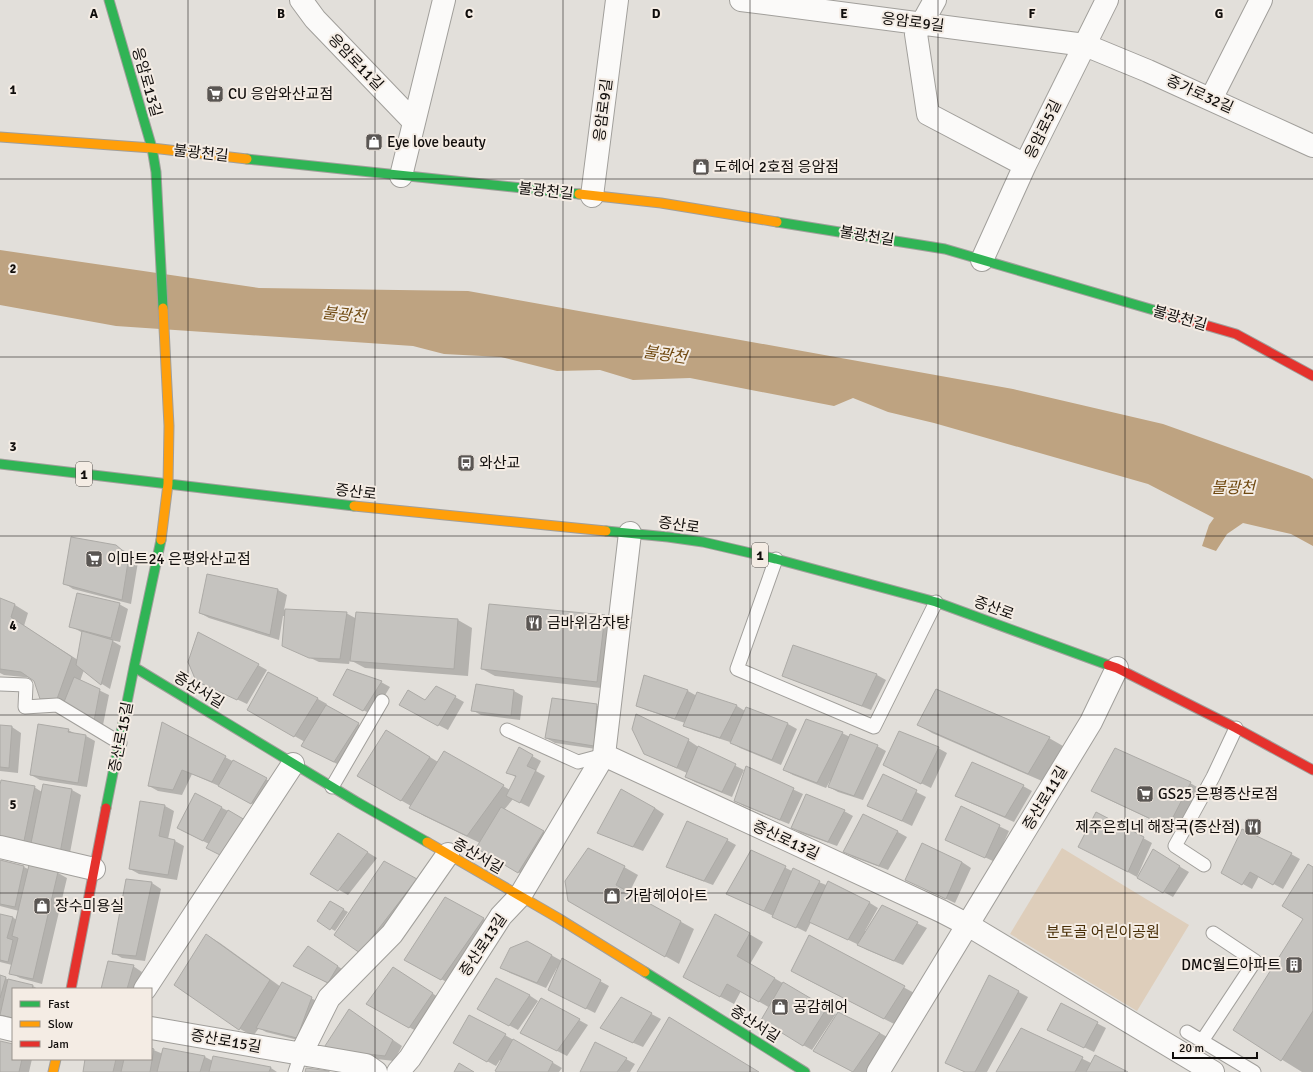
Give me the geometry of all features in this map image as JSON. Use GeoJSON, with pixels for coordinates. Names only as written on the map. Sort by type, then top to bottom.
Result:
{"type":"FeatureCollection","features":[{"type":"Feature","properties":{"kind":"street","name":"응암로13길"},"geometry":{"type":"LineString","coordinates":[[109,0],[152,148],[156,172],[168,419]]}},
{"type":"Feature","properties":{"kind":"street","name":"응암로11길"},"geometry":{"type":"LineString","coordinates":[[301,0],[316,19],[414,122]]}},
{"type":"Feature","properties":{"kind":"street"},"geometry":{"type":"LineString","coordinates":[[400,176],[444,0]]}},
{"type":"Feature","properties":{"kind":"street","name":"응암로9길"},"geometry":{"type":"LineString","coordinates":[[592,196],[617,0]]}},
{"type":"Feature","properties":{"kind":"street","name":"응암로9길"},"geometry":{"type":"LineString","coordinates":[[741,0],[856,7],[921,23],[1085,45]]}},
{"type":"Feature","properties":{"kind":"street"},"geometry":{"type":"LineString","coordinates":[[935,0],[916,34],[928,114],[1025,165]]}},
{"type":"Feature","properties":{"kind":"street","name":"응암로5길"},"geometry":{"type":"LineString","coordinates":[[982,260],[1025,165],[1107,0]]}},
{"type":"Feature","properties":{"kind":"street"},"geometry":{"type":"LineString","coordinates":[[1211,99],[1261,0]]}},
{"type":"Feature","properties":{"kind":"street","name":"증가로32길"},"geometry":{"type":"LineString","coordinates":[[1085,45],[1148,71],[1313,146]]}},
{"type":"Feature","properties":{"kind":"street","name":"불광천길"},"geometry":{"type":"LineString","coordinates":[[0,137],[152,148],[661,203],[945,249],[1236,334],[1313,376]]}},
{"type":"Feature","properties":{"kind":"street","name":"증산로15길"},"geometry":{"type":"LineString","coordinates":[[71,988],[134,667],[160,549],[168,484],[168,419]]}},
{"type":"Feature","properties":{"kind":"street","name":"증산로"},"geometry":{"type":"LineString","coordinates":[[0,464],[388,510],[630,533],[703,542],[776,558],[936,602],[1117,668],[1236,728],[1313,770]]}},
{"type":"Feature","properties":{"kind":"street","name":"증산로13길"},"geometry":{"type":"LineString","coordinates":[[398,1072],[410,1058],[501,916],[520,896],[604,755],[630,533]]}},
{"type":"Feature","properties":{"kind":"street","name":"증산서길"},"geometry":{"type":"LineString","coordinates":[[134,667],[293,764],[558,918],[805,1072]]}},
{"type":"Feature","properties":{"kind":"street","name":"증산로11길"},"geometry":{"type":"LineString","coordinates":[[878,1072],[1091,722],[1117,668]]}},
{"type":"Feature","properties":{"kind":"street","name":"증산로13길"},"geometry":{"type":"LineString","coordinates":[[604,755],[968,925]]}},
{"type":"Feature","properties":{"kind":"street"},"geometry":{"type":"LineString","coordinates":[[146,988],[293,764]]}},
{"type":"Feature","properties":{"kind":"street"},"geometry":{"type":"LineString","coordinates":[[0,847],[94,869]]}},
{"type":"Feature","properties":{"kind":"street"},"geometry":{"type":"LineString","coordinates":[[298,1063],[329,998],[392,934],[448,854]]}},
{"type":"Feature","properties":{"kind":"street"},"geometry":{"type":"LineString","coordinates":[[968,925],[1213,1072]]}},
{"type":"Feature","properties":{"kind":"street"},"geometry":{"type":"LineString","coordinates":[[0,1027],[12,1030]]}},
{"type":"Feature","properties":{"kind":"street","name":"증산로15길"},"geometry":{"type":"LineString","coordinates":[[152,1028],[298,1063],[366,1065],[376,1072]]}},
{"type":"Feature","properties":{"kind":"street"},"geometry":{"type":"LineString","coordinates":[[53,1072],[56,1060]]}},
{"type":"Feature","properties":{"kind":"lane"},"geometry":{"type":"LineString","coordinates":[[776,558],[736,669],[874,727],[936,602]]}},
{"type":"Feature","properties":{"kind":"lane"},"geometry":{"type":"LineString","coordinates":[[0,684],[26,685],[25,707],[57,705],[120,743]]}},
{"type":"Feature","properties":{"kind":"lane"},"geometry":{"type":"LineString","coordinates":[[332,787],[382,701]]}},
{"type":"Feature","properties":{"kind":"lane"},"geometry":{"type":"LineString","coordinates":[[1204,864],[1175,846],[1236,728]]}},
{"type":"Feature","properties":{"kind":"lane"},"geometry":{"type":"LineString","coordinates":[[507,730],[578,762],[604,755]]}},
{"type":"Feature","properties":{"kind":"lane"},"geometry":{"type":"LineString","coordinates":[[1202,1041],[1255,961],[1213,933]]}},
{"type":"Feature","properties":{"kind":"lane"},"geometry":{"type":"LineString","coordinates":[[1187,1032],[1254,1072]]}},
{"type":"Feature","properties":{"kind":"green space","name":"분토골 어린이공원"},"geometry":{"type":"Polygon","coordinates":[[[1062,848],[1189,925],[1137,1011],[1010,934],[1062,848]]]}},
{"type":"Feature","properties":{"kind":"water","name":"불광천"},"geometry":{"type":"Polygon","coordinates":[[[0,250],[259,288],[468,291],[1013,389],[1163,424],[1309,476],[1313,479],[1313,546],[1291,534],[1243,523],[1227,534],[1216,551],[1202,546],[1209,525],[1214,518],[1148,484],[934,423],[888,412],[853,398],[834,406],[690,378],[633,380],[600,370],[557,371],[501,357],[444,354],[413,346],[116,326],[0,305],[0,250]]]}},
{"type":"Feature","properties":{"kind":"building"},"geometry":{"type":"Polygon","coordinates":[[[71,537],[116,545],[129,556],[122,600],[63,584],[71,537]]]}},
{"type":"Feature","properties":{"kind":"building"},"geometry":{"type":"Polygon","coordinates":[[[207,574],[278,589],[270,635],[199,613],[207,574]]]}},
{"type":"Feature","properties":{"kind":"building"},"geometry":{"type":"Polygon","coordinates":[[[77,593],[120,603],[111,638],[69,627],[77,593]]]}},
{"type":"Feature","properties":{"kind":"building"},"geometry":{"type":"Polygon","coordinates":[[[0,598],[15,604],[11,617],[72,657],[57,699],[40,699],[34,681],[21,672],[0,669],[0,598]]]}},
{"type":"Feature","properties":{"kind":"building"},"geometry":{"type":"Polygon","coordinates":[[[489,604],[605,615],[597,682],[481,669],[489,604]]]}},
{"type":"Feature","properties":{"kind":"building"},"geometry":{"type":"Polygon","coordinates":[[[285,609],[347,612],[340,659],[309,658],[282,646],[285,609]]]}},
{"type":"Feature","properties":{"kind":"building"},"geometry":{"type":"Polygon","coordinates":[[[356,612],[458,619],[454,669],[350,661],[356,612]]]}},
{"type":"Feature","properties":{"kind":"building"},"geometry":{"type":"Polygon","coordinates":[[[82,631],[113,640],[101,685],[76,665],[82,631]]]}},
{"type":"Feature","properties":{"kind":"building"},"geometry":{"type":"Polygon","coordinates":[[[198,632],[259,664],[237,700],[196,681],[188,662],[198,632]]]}},
{"type":"Feature","properties":{"kind":"building"},"geometry":{"type":"Polygon","coordinates":[[[793,645],[877,674],[862,706],[782,676],[793,645]]]}},
{"type":"Feature","properties":{"kind":"building"},"geometry":{"type":"Polygon","coordinates":[[[347,669],[382,681],[363,711],[333,695],[347,669]]]}},
{"type":"Feature","properties":{"kind":"building"},"geometry":{"type":"Polygon","coordinates":[[[268,672],[318,698],[294,737],[247,710],[268,672]]]}},
{"type":"Feature","properties":{"kind":"building"},"geometry":{"type":"Polygon","coordinates":[[[644,675],[688,690],[675,719],[636,706],[644,675]]]}},
{"type":"Feature","properties":{"kind":"building"},"geometry":{"type":"Polygon","coordinates":[[[74,677],[100,689],[94,721],[64,702],[74,677]]]}},
{"type":"Feature","properties":{"kind":"building"},"geometry":{"type":"Polygon","coordinates":[[[476,684],[514,690],[511,716],[471,711],[476,684]]]}},
{"type":"Feature","properties":{"kind":"building"},"geometry":{"type":"Polygon","coordinates":[[[436,686],[456,696],[438,726],[399,705],[408,690],[425,700],[436,686]]]}},
{"type":"Feature","properties":{"kind":"building"},"geometry":{"type":"Polygon","coordinates":[[[936,689],[1050,737],[1028,774],[917,725],[936,689]]]}},
{"type":"Feature","properties":{"kind":"building"},"geometry":{"type":"Polygon","coordinates":[[[697,692],[737,705],[720,738],[683,726],[697,692]]]}},
{"type":"Feature","properties":{"kind":"building"},"geometry":{"type":"Polygon","coordinates":[[[552,698],[597,704],[594,746],[545,738],[552,698]]]}},
{"type":"Feature","properties":{"kind":"building"},"geometry":{"type":"Polygon","coordinates":[[[326,705],[359,723],[334,762],[301,746],[326,705]]]}},
{"type":"Feature","properties":{"kind":"building"},"geometry":{"type":"Polygon","coordinates":[[[746,707],[788,723],[772,760],[730,743],[746,707]]]}},
{"type":"Feature","properties":{"kind":"building"},"geometry":{"type":"Polygon","coordinates":[[[636,714],[689,739],[677,768],[644,754],[632,729],[636,714]]]}},
{"type":"Feature","properties":{"kind":"building"},"geometry":{"type":"Polygon","coordinates":[[[806,719],[843,732],[817,783],[783,770],[806,719]]]}},
{"type":"Feature","properties":{"kind":"building"},"geometry":{"type":"Polygon","coordinates":[[[162,722],[226,756],[212,782],[182,770],[173,790],[148,786],[162,722]]]}},
{"type":"Feature","properties":{"kind":"building"},"geometry":{"type":"Polygon","coordinates":[[[38,724],[69,729],[68,732],[86,735],[78,783],[30,775],[38,724]]]}},
{"type":"Feature","properties":{"kind":"building"},"geometry":{"type":"Polygon","coordinates":[[[0,725],[12,726],[9,768],[0,767],[0,725]]]}},
{"type":"Feature","properties":{"kind":"building"},"geometry":{"type":"Polygon","coordinates":[[[386,730],[430,757],[401,801],[357,776],[386,730]]]}},
{"type":"Feature","properties":{"kind":"building"},"geometry":{"type":"Polygon","coordinates":[[[899,731],[939,747],[921,784],[883,765],[899,731]]]}},
{"type":"Feature","properties":{"kind":"building"},"geometry":{"type":"Polygon","coordinates":[[[850,734],[878,745],[854,796],[828,787],[850,734]]]}},
{"type":"Feature","properties":{"kind":"building"},"geometry":{"type":"Polygon","coordinates":[[[698,746],[736,764],[722,792],[685,777],[698,746]]]}},
{"type":"Feature","properties":{"kind":"building"},"geometry":{"type":"Polygon","coordinates":[[[519,747],[533,755],[527,766],[536,770],[520,803],[506,796],[516,776],[506,773],[519,747]]]}},
{"type":"Feature","properties":{"kind":"building"},"geometry":{"type":"Polygon","coordinates":[[[1115,748],[1191,782],[1168,827],[1091,791],[1115,748]]]}},
{"type":"Feature","properties":{"kind":"building"},"geometry":{"type":"Polygon","coordinates":[[[444,751],[504,785],[467,836],[409,808],[444,751]]]}},
{"type":"Feature","properties":{"kind":"building"},"geometry":{"type":"Polygon","coordinates":[[[233,760],[267,778],[251,804],[218,786],[233,760]]]}},
{"type":"Feature","properties":{"kind":"building"},"geometry":{"type":"Polygon","coordinates":[[[972,762],[1024,785],[1005,817],[955,796],[972,762]]]}},
{"type":"Feature","properties":{"kind":"building"},"geometry":{"type":"Polygon","coordinates":[[[746,766],[794,788],[780,820],[734,801],[746,766]]]}},
{"type":"Feature","properties":{"kind":"building"},"geometry":{"type":"Polygon","coordinates":[[[883,774],[917,790],[902,821],[867,806],[883,774]]]}},
{"type":"Feature","properties":{"kind":"building"},"geometry":{"type":"Polygon","coordinates":[[[1,780],[35,786],[23,846],[0,841],[1,780]]]}},
{"type":"Feature","properties":{"kind":"building"},"geometry":{"type":"Polygon","coordinates":[[[43,784],[72,789],[60,853],[30,848],[43,784]]]}},
{"type":"Feature","properties":{"kind":"building"},"geometry":{"type":"Polygon","coordinates":[[[621,789],[655,808],[633,847],[597,833],[621,789]]]}},
{"type":"Feature","properties":{"kind":"building"},"geometry":{"type":"Polygon","coordinates":[[[195,793],[222,807],[203,841],[177,828],[195,793]]]}},
{"type":"Feature","properties":{"kind":"building"},"geometry":{"type":"Polygon","coordinates":[[[806,794],[845,810],[828,842],[791,828],[806,794]]]}},
{"type":"Feature","properties":{"kind":"building"},"geometry":{"type":"Polygon","coordinates":[[[140,801],[165,805],[159,836],[175,840],[168,875],[129,869],[140,801]]]}},
{"type":"Feature","properties":{"kind":"building"},"geometry":{"type":"Polygon","coordinates":[[[961,806],[1000,825],[985,858],[945,840],[961,806]]]}},
{"type":"Feature","properties":{"kind":"building"},"geometry":{"type":"Polygon","coordinates":[[[501,807],[544,831],[518,873],[476,848],[501,807]]]}},
{"type":"Feature","properties":{"kind":"building"},"geometry":{"type":"Polygon","coordinates":[[[228,810],[245,820],[222,856],[206,848],[228,810]]]}},
{"type":"Feature","properties":{"kind":"building"},"geometry":{"type":"Polygon","coordinates":[[[1096,812],[1144,837],[1128,872],[1078,847],[1096,812]]]}},
{"type":"Feature","properties":{"kind":"building"},"geometry":{"type":"Polygon","coordinates":[[[863,814],[898,831],[879,866],[843,852],[863,814]]]}},
{"type":"Feature","properties":{"kind":"building"},"geometry":{"type":"Polygon","coordinates":[[[687,821],[728,839],[704,881],[666,867],[687,821]]]}},
{"type":"Feature","properties":{"kind":"building"},"geometry":{"type":"Polygon","coordinates":[[[1242,829],[1292,853],[1273,885],[1250,872],[1242,885],[1221,873],[1242,829]]]}},
{"type":"Feature","properties":{"kind":"building"},"geometry":{"type":"Polygon","coordinates":[[[338,833],[368,852],[338,891],[310,874],[338,833]]]}},
{"type":"Feature","properties":{"kind":"building"},"geometry":{"type":"Polygon","coordinates":[[[922,843],[962,862],[946,899],[905,880],[922,843]]]}},
{"type":"Feature","properties":{"kind":"building"},"geometry":{"type":"Polygon","coordinates":[[[588,848],[625,866],[616,885],[681,921],[665,957],[568,901],[565,881],[588,848]]]}},
{"type":"Feature","properties":{"kind":"building"},"geometry":{"type":"Polygon","coordinates":[[[1153,849],[1180,866],[1163,893],[1137,878],[1153,849]]]}},
{"type":"Feature","properties":{"kind":"building"},"geometry":{"type":"Polygon","coordinates":[[[751,850],[786,866],[764,911],[726,894],[751,850]]]}},
{"type":"Feature","properties":{"kind":"building"},"geometry":{"type":"Polygon","coordinates":[[[0,860],[24,866],[15,907],[0,904],[0,860]]]}},
{"type":"Feature","properties":{"kind":"building"},"geometry":{"type":"Polygon","coordinates":[[[384,861],[417,879],[360,953],[334,935],[384,861]]]}},
{"type":"Feature","properties":{"kind":"building","name":"DMC월드아파트"},"geometry":{"type":"Polygon","coordinates":[[[1308,864],[1313,867],[1313,1011],[1281,1061],[1233,1030],[1303,919],[1282,906],[1308,864]]]}},
{"type":"Feature","properties":{"kind":"building"},"geometry":{"type":"Polygon","coordinates":[[[29,865],[58,872],[33,979],[9,974],[18,938],[12,936],[29,865]]]}},
{"type":"Feature","properties":{"kind":"building"},"geometry":{"type":"Polygon","coordinates":[[[793,868],[820,881],[796,928],[772,917],[793,868]]]}},
{"type":"Feature","properties":{"kind":"building"},"geometry":{"type":"Polygon","coordinates":[[[126,879],[152,882],[136,956],[112,954],[126,879]]]}},
{"type":"Feature","properties":{"kind":"building"},"geometry":{"type":"Polygon","coordinates":[[[828,881],[870,902],[848,940],[809,922],[828,881]]]}},
{"type":"Feature","properties":{"kind":"building"},"geometry":{"type":"Polygon","coordinates":[[[445,897],[484,918],[441,980],[404,960],[445,897]]]}},
{"type":"Feature","properties":{"kind":"building"},"geometry":{"type":"Polygon","coordinates":[[[330,901],[344,909],[330,930],[317,921],[330,901]]]}},
{"type":"Feature","properties":{"kind":"building"},"geometry":{"type":"Polygon","coordinates":[[[882,905],[918,922],[894,961],[857,945],[882,905]]]}},
{"type":"Feature","properties":{"kind":"building"},"geometry":{"type":"Polygon","coordinates":[[[0,914],[13,917],[7,938],[13,940],[8,962],[0,960],[0,914]]]}},
{"type":"Feature","properties":{"kind":"building"},"geometry":{"type":"Polygon","coordinates":[[[715,914],[750,933],[737,956],[775,978],[759,1002],[727,984],[720,997],[683,977],[715,914]]]}},
{"type":"Feature","properties":{"kind":"building"},"geometry":{"type":"Polygon","coordinates":[[[206,934],[270,980],[239,1030],[174,985],[206,934]]]}},
{"type":"Feature","properties":{"kind":"building"},"geometry":{"type":"Polygon","coordinates":[[[809,935],[905,986],[884,1019],[791,971],[809,935]]]}},
{"type":"Feature","properties":{"kind":"building"},"geometry":{"type":"Polygon","coordinates":[[[527,941],[552,955],[537,983],[500,968],[510,948],[527,941]]]}},
{"type":"Feature","properties":{"kind":"building"},"geometry":{"type":"Polygon","coordinates":[[[308,946],[338,966],[328,983],[293,966],[308,946]]]}},
{"type":"Feature","properties":{"kind":"building"},"geometry":{"type":"Polygon","coordinates":[[[562,958],[601,980],[586,1009],[548,990],[562,958]]]}},
{"type":"Feature","properties":{"kind":"building"},"geometry":{"type":"Polygon","coordinates":[[[108,961],[134,965],[127,988],[101,988],[108,961]]]}},
{"type":"Feature","properties":{"kind":"building"},"geometry":{"type":"Polygon","coordinates":[[[393,967],[433,993],[409,1028],[366,1004],[393,967]]]}},
{"type":"Feature","properties":{"kind":"building"},"geometry":{"type":"Polygon","coordinates":[[[0,975],[6,977],[0,998],[0,975]]]}},
{"type":"Feature","properties":{"kind":"building"},"geometry":{"type":"Polygon","coordinates":[[[989,975],[1019,991],[975,1072],[965,1072],[945,1063],[989,975]]]}},
{"type":"Feature","properties":{"kind":"building"},"geometry":{"type":"Polygon","coordinates":[[[496,978],[530,995],[509,1026],[477,1009],[496,978]]]}},
{"type":"Feature","properties":{"kind":"building"},"geometry":{"type":"Polygon","coordinates":[[[8,979],[33,985],[32,988],[12,988],[12,1018],[0,1015],[8,979]]]}},
{"type":"Feature","properties":{"kind":"building"},"geometry":{"type":"Polygon","coordinates":[[[282,982],[312,997],[297,1038],[256,1028],[282,982]]]}},
{"type":"Feature","properties":{"kind":"building"},"geometry":{"type":"Polygon","coordinates":[[[783,982],[827,1008],[803,1046],[761,1020],[783,982]]]}},
{"type":"Feature","properties":{"kind":"building"},"geometry":{"type":"Polygon","coordinates":[[[621,997],[652,1013],[633,1043],[600,1028],[621,997]]]}},
{"type":"Feature","properties":{"kind":"building"},"geometry":{"type":"Polygon","coordinates":[[[541,998],[580,1019],[557,1051],[520,1033],[541,998]]]}},
{"type":"Feature","properties":{"kind":"building"},"geometry":{"type":"Polygon","coordinates":[[[1061,1003],[1098,1022],[1084,1048],[1047,1030],[1061,1003]]]}},
{"type":"Feature","properties":{"kind":"building"},"geometry":{"type":"Polygon","coordinates":[[[349,1009],[393,1040],[385,1056],[323,1049],[349,1009]]]}},
{"type":"Feature","properties":{"kind":"building"},"geometry":{"type":"Polygon","coordinates":[[[838,1012],[880,1033],[853,1072],[813,1051],[838,1012]]]}},
{"type":"Feature","properties":{"kind":"building"},"geometry":{"type":"Polygon","coordinates":[[[469,1015],[506,1034],[487,1062],[453,1043],[469,1015]]]}},
{"type":"Feature","properties":{"kind":"building"},"geometry":{"type":"Polygon","coordinates":[[[669,1017],[759,1072],[637,1072],[669,1017]]]}},
{"type":"Feature","properties":{"kind":"building"},"geometry":{"type":"Polygon","coordinates":[[[1021,1028],[1083,1057],[1075,1072],[996,1072],[1021,1028]]]}},
{"type":"Feature","properties":{"kind":"building"},"geometry":{"type":"Polygon","coordinates":[[[513,1039],[553,1062],[548,1072],[495,1071],[513,1039]]]}},
{"type":"Feature","properties":{"kind":"building"},"geometry":{"type":"Polygon","coordinates":[[[0,1041],[12,1044],[12,1060],[22,1060],[19,1072],[0,1072],[0,1041]]]}},
{"type":"Feature","properties":{"kind":"building"},"geometry":{"type":"Polygon","coordinates":[[[595,1042],[627,1058],[617,1072],[580,1072],[595,1042]]]}},
{"type":"Feature","properties":{"kind":"building"},"geometry":{"type":"Polygon","coordinates":[[[152,1048],[154,1049],[150,1072],[121,1072],[124,1060],[152,1060],[152,1048]]]}},
{"type":"Feature","properties":{"kind":"building"},"geometry":{"type":"Polygon","coordinates":[[[163,1048],[205,1056],[200,1072],[157,1072],[163,1048]]]}},
{"type":"Feature","properties":{"kind":"building"},"geometry":{"type":"Polygon","coordinates":[[[1095,1055],[1128,1072],[1086,1072],[1095,1055]]]}},
{"type":"Feature","properties":{"kind":"building"},"geometry":{"type":"Polygon","coordinates":[[[213,1056],[271,1067],[269,1072],[209,1072],[213,1056]]]}},
{"type":"Feature","properties":{"kind":"building"},"geometry":{"type":"Polygon","coordinates":[[[85,1060],[116,1060],[113,1072],[83,1072],[85,1060]]]}},
{"type":"Feature","properties":{"kind":"building"},"geometry":{"type":"Polygon","coordinates":[[[459,1063],[474,1072],[454,1072],[459,1063]]]}},
{"type":"Feature","properties":{"kind":"building"},"geometry":{"type":"Polygon","coordinates":[[[306,1068],[329,1071],[329,1072],[305,1072],[306,1068]]]}},
{"type":"Feature","properties":{"kind":"traffic: fast"},"geometry":{"type":"LineString","coordinates":[[109,0],[152,148],[156,172],[163,308]]}},
{"type":"Feature","properties":{"kind":"traffic: fast"},"geometry":{"type":"LineString","coordinates":[[247,159],[579,194]]}},
{"type":"Feature","properties":{"kind":"traffic: fast"},"geometry":{"type":"LineString","coordinates":[[777,222],[945,249],[1157,311]]}},
{"type":"Feature","properties":{"kind":"traffic: fast"},"geometry":{"type":"LineString","coordinates":[[0,464],[354,506]]}},
{"type":"Feature","properties":{"kind":"traffic: fast"},"geometry":{"type":"LineString","coordinates":[[606,531],[703,542],[776,559],[936,602],[1108,665]]}},
{"type":"Feature","properties":{"kind":"traffic: fast"},"geometry":{"type":"LineString","coordinates":[[106,808],[161,540]]}},
{"type":"Feature","properties":{"kind":"traffic: fast"},"geometry":{"type":"LineString","coordinates":[[134,667],[357,802],[427,842]]}},
{"type":"Feature","properties":{"kind":"traffic: fast"},"geometry":{"type":"LineString","coordinates":[[645,972],[805,1072]]}},
{"type":"Feature","properties":{"kind":"traffic: slow"},"geometry":{"type":"LineString","coordinates":[[0,137],[152,148],[247,159]]}},
{"type":"Feature","properties":{"kind":"traffic: slow"},"geometry":{"type":"LineString","coordinates":[[579,194],[661,203],[777,222]]}},
{"type":"Feature","properties":{"kind":"traffic: slow"},"geometry":{"type":"LineString","coordinates":[[161,540],[168,484],[169,426],[163,308]]}},
{"type":"Feature","properties":{"kind":"traffic: slow"},"geometry":{"type":"LineString","coordinates":[[354,506],[606,531]]}},
{"type":"Feature","properties":{"kind":"traffic: slow"},"geometry":{"type":"LineString","coordinates":[[427,842],[558,918],[645,972]]}},
{"type":"Feature","properties":{"kind":"traffic: slow"},"geometry":{"type":"LineString","coordinates":[[53,1072],[56,1060]]}},
{"type":"Feature","properties":{"kind":"traffic: jam"},"geometry":{"type":"LineString","coordinates":[[1157,311],[1236,334],[1313,376]]}},
{"type":"Feature","properties":{"kind":"traffic: jam"},"geometry":{"type":"LineString","coordinates":[[1108,665],[1117,668],[1236,728],[1313,770]]}},
{"type":"Feature","properties":{"kind":"traffic: jam"},"geometry":{"type":"LineString","coordinates":[[71,988],[106,808]]}},
{"type":"Feature","properties":{"kind":"place","name":"CU 응암와산교점"},"geometry":{"type":"Point","coordinates":[215,94]}},
{"type":"Feature","properties":{"kind":"place","name":"Eye love beauty"},"geometry":{"type":"Point","coordinates":[374,142]}},
{"type":"Feature","properties":{"kind":"place","name":"도헤어 2호점 응암점"},"geometry":{"type":"Point","coordinates":[701,167]}},
{"type":"Feature","properties":{"kind":"place","name":"와산교"},"geometry":{"type":"Point","coordinates":[466,463]}},
{"type":"Feature","properties":{"kind":"place","name":"이마트24 은평와산교점"},"geometry":{"type":"Point","coordinates":[94,559]}},
{"type":"Feature","properties":{"kind":"place","name":"금바위감자탕"},"geometry":{"type":"Point","coordinates":[534,623]}},
{"type":"Feature","properties":{"kind":"place","name":"GS25 은평증산로점"},"geometry":{"type":"Point","coordinates":[1145,794]}},
{"type":"Feature","properties":{"kind":"place","name":"제주은희네 해장국(증산점)"},"geometry":{"type":"Point","coordinates":[1253,827]}},
{"type":"Feature","properties":{"kind":"place","name":"가람헤어아트"},"geometry":{"type":"Point","coordinates":[612,896]}},
{"type":"Feature","properties":{"kind":"place","name":"장수미용실"},"geometry":{"type":"Point","coordinates":[42,906]}},
{"type":"Feature","properties":{"kind":"place","name":"DMC월드아파트"},"geometry":{"type":"Point","coordinates":[1294,965]}},
{"type":"Feature","properties":{"kind":"place","name":"공감헤어"},"geometry":{"type":"Point","coordinates":[780,1007]}}]}
